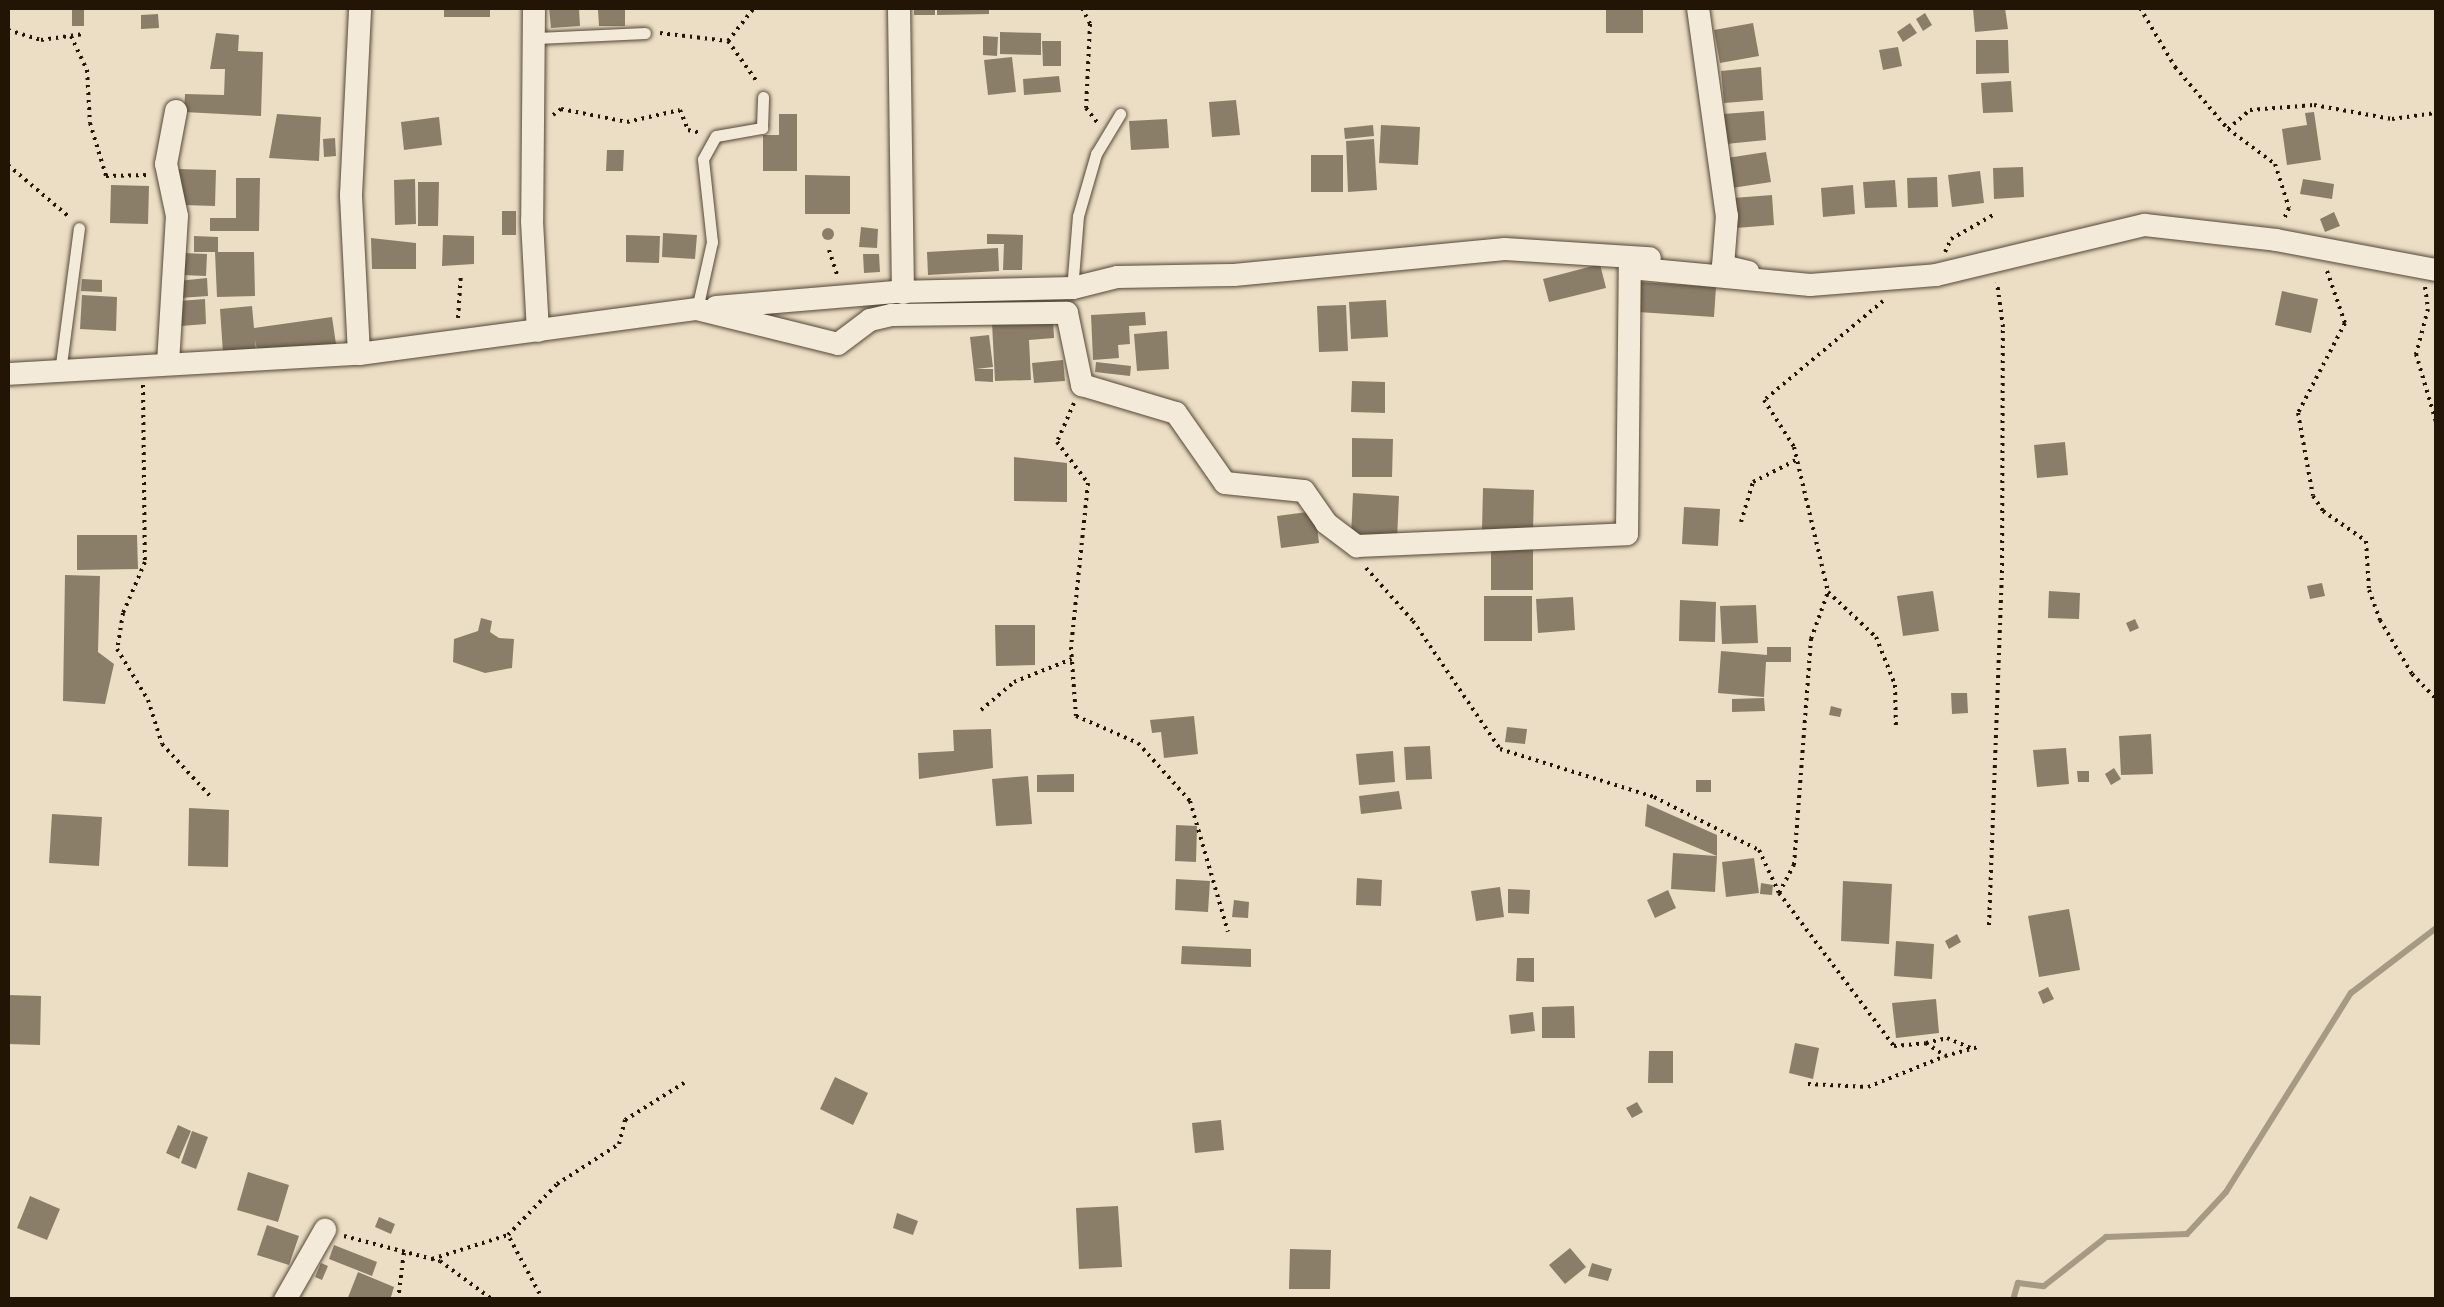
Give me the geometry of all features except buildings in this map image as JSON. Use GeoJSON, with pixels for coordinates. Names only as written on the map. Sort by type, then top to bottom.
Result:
{"type":"FeatureCollection","features":[{"type":"Feature","properties":{"kind":"street"},"geometry":{"type":"LineString","coordinates":[[359,354],[351,195],[360,8]]}},
{"type":"Feature","properties":{"kind":"street"},"geometry":{"type":"LineString","coordinates":[[534,8],[537,38],[532,220],[538,331]]}},
{"type":"Feature","properties":{"kind":"street"},"geometry":{"type":"LineString","coordinates":[[899,8],[903,293]]}},
{"type":"Feature","properties":{"kind":"street"},"geometry":{"type":"LineString","coordinates":[[1698,8],[1727,216],[1723,266]]}},
{"type":"Feature","properties":{"kind":"street"},"geometry":{"type":"LineString","coordinates":[[168,363],[177,216],[166,164],[176,111]]}},
{"type":"Feature","properties":{"kind":"street"},"geometry":{"type":"LineString","coordinates":[[697,309],[838,344],[870,320],[892,316],[1067,313],[1082,384],[1176,413],[1225,483],[1304,491],[1326,524],[1358,546],[1627,534],[1630,268],[1810,285],[1936,275],[1994,258],[2145,225],[2276,240],[2429,269]]}},
{"type":"Feature","properties":{"kind":"street"},"geometry":{"type":"LineString","coordinates":[[8,374],[359,354],[697,309],[903,293],[1072,288],[1117,277],[1234,275],[1505,249],[1723,266],[1810,285]]}},
{"type":"Feature","properties":{"kind":"street"},"geometry":{"type":"LineString","coordinates":[[290,1297],[325,1230]]}},
{"type":"Feature","properties":{"kind":"lane"},"geometry":{"type":"LineString","coordinates":[[537,38],[645,33]]}},
{"type":"Feature","properties":{"kind":"lane"},"geometry":{"type":"LineString","coordinates":[[697,309],[712,242],[703,158],[716,136],[762,128],[762,96]]}},
{"type":"Feature","properties":{"kind":"lane"},"geometry":{"type":"LineString","coordinates":[[1067,313],[1078,216],[1106,134],[1120,114]]}},
{"type":"Feature","properties":{"kind":"lane"},"geometry":{"type":"LineString","coordinates":[[60,372],[80,228]]}},
{"type":"Feature","properties":{"kind":"path"},"geometry":{"type":"LineString","coordinates":[[728,41],[754,8]]}},
{"type":"Feature","properties":{"kind":"path"},"geometry":{"type":"LineString","coordinates":[[1082,8],[1090,24],[1086,108],[1106,134]]}},
{"type":"Feature","properties":{"kind":"path"},"geometry":{"type":"LineString","coordinates":[[2140,8],[2174,66],[2228,130],[2275,164],[2289,208],[2276,240]]}},
{"type":"Feature","properties":{"kind":"path"},"geometry":{"type":"LineString","coordinates":[[8,30],[41,40],[84,34]]}},
{"type":"Feature","properties":{"kind":"path"},"geometry":{"type":"LineString","coordinates":[[645,33],[728,41],[755,74],[762,96]]}},
{"type":"Feature","properties":{"kind":"path"},"geometry":{"type":"LineString","coordinates":[[71,36],[87,70],[90,122],[106,176],[142,179],[166,164]]}},
{"type":"Feature","properties":{"kind":"path"},"geometry":{"type":"LineString","coordinates":[[2228,130],[2250,110],[2314,105],[2392,119],[2436,113]]}},
{"type":"Feature","properties":{"kind":"path"},"geometry":{"type":"LineString","coordinates":[[536,125],[562,109],[627,122],[680,110],[688,130],[716,136]]}},
{"type":"Feature","properties":{"kind":"path"},"geometry":{"type":"LineString","coordinates":[[8,164],[80,228]]}},
{"type":"Feature","properties":{"kind":"path"},"geometry":{"type":"LineString","coordinates":[[1936,275],[1951,239],[1993,215]]}},
{"type":"Feature","properties":{"kind":"path"},"geometry":{"type":"LineString","coordinates":[[2319,248],[2345,323],[2298,413],[2313,496],[2323,512],[2366,541],[2369,590],[2380,620],[2412,674],[2436,700]]}},
{"type":"Feature","properties":{"kind":"path"},"geometry":{"type":"LineString","coordinates":[[1989,925],[2002,554],[2003,327],[1994,258]]}},
{"type":"Feature","properties":{"kind":"path"},"geometry":{"type":"LineString","coordinates":[[2429,269],[2428,308],[2416,354],[2436,422]]}},
{"type":"Feature","properties":{"kind":"path"},"geometry":{"type":"LineString","coordinates":[[458,338],[461,274]]}},
{"type":"Feature","properties":{"kind":"path"},"geometry":{"type":"LineString","coordinates":[[1888,298],[1764,400],[1796,460],[1828,592],[1876,637],[1894,685],[1896,730]]}},
{"type":"Feature","properties":{"kind":"path"},"geometry":{"type":"LineString","coordinates":[[142,365],[145,562],[123,613],[117,649],[148,700],[162,744],[210,796]]}},
{"type":"Feature","properties":{"kind":"path"},"geometry":{"type":"LineString","coordinates":[[1082,384],[1057,442],[1088,483],[1072,659],[1076,716],[1138,743],[1190,802],[1228,932]]}},
{"type":"Feature","properties":{"kind":"path"},"geometry":{"type":"LineString","coordinates":[[1741,522],[1753,482],[1796,460]]}},
{"type":"Feature","properties":{"kind":"path"},"geometry":{"type":"LineString","coordinates":[[1364,565],[1413,621],[1500,749],[1654,797],[1759,850],[1779,893],[1894,1046],[1947,1038],[1977,1048],[1945,1056],[1868,1087],[1808,1084]]}},
{"type":"Feature","properties":{"kind":"path"},"geometry":{"type":"LineString","coordinates":[[1779,893],[1794,865],[1811,639],[1828,592]]}},
{"type":"Feature","properties":{"kind":"path"},"geometry":{"type":"LineString","coordinates":[[981,710],[1014,682],[1072,659]]}},
{"type":"Feature","properties":{"kind":"path"},"geometry":{"type":"LineString","coordinates":[[1926,1043],[1945,1056]]}},
{"type":"Feature","properties":{"kind":"path"},"geometry":{"type":"LineString","coordinates":[[432,1259],[508,1235],[557,1184],[619,1144],[625,1120],[684,1083]]}},
{"type":"Feature","properties":{"kind":"path"},"geometry":{"type":"LineString","coordinates":[[325,1230],[432,1259],[493,1300]]}},
{"type":"Feature","properties":{"kind":"path"},"geometry":{"type":"LineString","coordinates":[[508,1235],[543,1300]]}},
{"type":"Feature","properties":{"kind":"path"},"geometry":{"type":"LineString","coordinates":[[398,1300],[404,1252]]}},
{"type":"Feature","properties":{"kind":"waterway"},"geometry":{"type":"LineString","coordinates":[[2013,1300],[2018,1283],[2044,1286],[2106,1237],[2187,1234],[2226,1192],[2351,993],[2436,928]]}}]}
